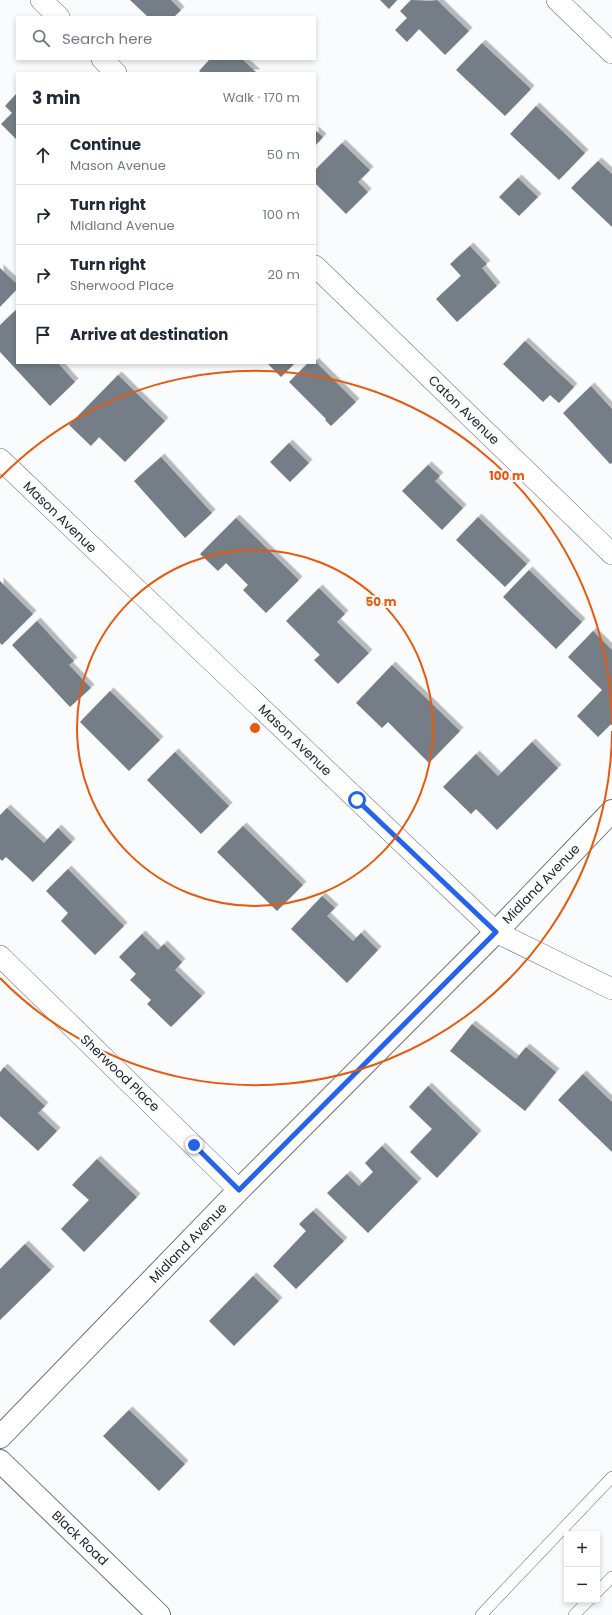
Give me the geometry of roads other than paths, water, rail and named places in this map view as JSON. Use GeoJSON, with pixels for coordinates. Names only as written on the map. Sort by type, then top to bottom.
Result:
{"type":"FeatureCollection","features":[{"type":"Feature","properties":{"kind":"main road","name":"Midland Avenue"},"geometry":{"type":"LineString","coordinates":[[0,1437],[239,1190],[496,932],[612,811]]}},
{"type":"Feature","properties":{"kind":"main road","name":"Black Road"},"geometry":{"type":"LineString","coordinates":[[0,1461],[159,1615]]}},
{"type":"Feature","properties":{"kind":"street"},"geometry":{"type":"LineString","coordinates":[[41,0],[58,16]]}},
{"type":"Feature","properties":{"kind":"street"},"geometry":{"type":"LineString","coordinates":[[557,0],[612,53]]}},
{"type":"Feature","properties":{"kind":"street"},"geometry":{"type":"LineString","coordinates":[[103,60],[115,72]]}},
{"type":"Feature","properties":{"kind":"street","name":"Caton Avenue"},"geometry":{"type":"LineString","coordinates":[[316,267],[612,554]]}},
{"type":"Feature","properties":{"kind":"street","name":"Mason Avenue"},"geometry":{"type":"LineString","coordinates":[[0,459],[496,932],[612,989]]}},
{"type":"Feature","properties":{"kind":"street","name":"Sherwood Place"},"geometry":{"type":"LineString","coordinates":[[0,956],[239,1190]]}},
{"type":"Feature","properties":{"kind":"lane"},"geometry":{"type":"LineString","coordinates":[[481,1615],[612,1477]]}},
{"type":"Feature","properties":{"kind":"lane"},"geometry":{"type":"LineString","coordinates":[[600,1589],[612,1577]]}},
{"type":"Feature","properties":{"kind":"lane"},"geometry":{"type":"LineString","coordinates":[[574,1615],[586,1603]]}}]}
